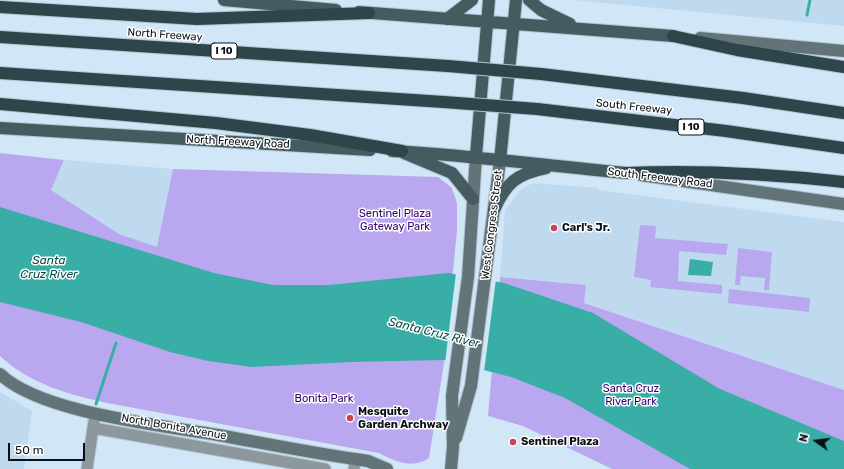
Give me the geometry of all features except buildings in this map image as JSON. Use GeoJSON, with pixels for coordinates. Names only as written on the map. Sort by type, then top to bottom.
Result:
{"type":"FeatureCollection","features":[{"type":"Feature","properties":{"kind":"highway"},"geometry":{"type":"LineString","coordinates":[[0,8],[197,19],[370,13]]}},
{"type":"Feature","properties":{"kind":"highway"},"geometry":{"type":"LineString","coordinates":[[673,36],[737,50],[844,67]]}},
{"type":"Feature","properties":{"kind":"highway","name":"North Freeway"},"geometry":{"type":"LineString","coordinates":[[0,37],[448,66]]}},
{"type":"Feature","properties":{"kind":"highway","name":"South Freeway"},"geometry":{"type":"LineString","coordinates":[[448,66],[541,74],[744,98],[844,113]]}},
{"type":"Feature","properties":{"kind":"highway","name":"South Freeway"},"geometry":{"type":"LineString","coordinates":[[0,73],[538,109],[726,131],[844,148]]}},
{"type":"Feature","properties":{"kind":"highway"},"geometry":{"type":"LineString","coordinates":[[0,104],[216,123],[310,135],[402,152]]}},
{"type":"Feature","properties":{"kind":"highway"},"geometry":{"type":"LineString","coordinates":[[626,173],[675,172],[748,174],[844,182]]}},
{"type":"Feature","properties":{"kind":"main road"},"geometry":{"type":"LineString","coordinates":[[224,0],[370,13],[576,27],[844,51]]}},
{"type":"Feature","properties":{"kind":"main road"},"geometry":{"type":"LineString","coordinates":[[447,18],[472,0]]}},
{"type":"Feature","properties":{"kind":"main road","name":"West Congress Street"},"geometry":{"type":"LineString","coordinates":[[454,447],[452,396],[468,276],[486,21],[489,0]]}},
{"type":"Feature","properties":{"kind":"main road","name":"West Congress Street"},"geometry":{"type":"LineString","coordinates":[[451,469],[454,447],[471,386],[500,160],[516,0]]}},
{"type":"Feature","properties":{"kind":"main road"},"geometry":{"type":"LineString","coordinates":[[529,0],[541,10],[576,27]]}},
{"type":"Feature","properties":{"kind":"main road","name":"North Freeway Road"},"geometry":{"type":"LineString","coordinates":[[0,128],[476,156]]}},
{"type":"Feature","properties":{"kind":"main road"},"geometry":{"type":"LineString","coordinates":[[402,152],[414,159],[452,174],[473,198]]}},
{"type":"Feature","properties":{"kind":"main road","name":"South Freeway Road"},"geometry":{"type":"LineString","coordinates":[[476,156],[500,160],[626,173],[844,204]]}},
{"type":"Feature","properties":{"kind":"main road"},"geometry":{"type":"LineString","coordinates":[[494,210],[502,192],[512,181],[524,174],[553,166]]}},
{"type":"Feature","properties":{"kind":"main road","name":"North Bonita Avenue"},"geometry":{"type":"LineString","coordinates":[[0,374],[6,380],[34,396],[96,413],[355,464],[368,461],[388,469]]}},
{"type":"Feature","properties":{"kind":"street"},"geometry":{"type":"LineString","coordinates":[[86,469],[96,413]]}},
{"type":"Feature","properties":{"kind":"street","name":"North Bonita Avenue"},"geometry":{"type":"LineString","coordinates":[[94,428],[325,469]]}},
{"type":"Feature","properties":{"kind":"shaded area"},"geometry":{"type":"Polygon","coordinates":[[[573,0],[844,0],[844,26],[573,0]]]}},
{"type":"Feature","properties":{"kind":"shaded area"},"geometry":{"type":"Polygon","coordinates":[[[64,160],[173,169],[158,248],[119,234],[51,190],[64,160]]]}},
{"type":"Feature","properties":{"kind":"shaded area"},"geometry":{"type":"Polygon","coordinates":[[[533,183],[598,188],[598,190],[844,222],[844,390],[583,303],[586,285],[500,277],[505,210],[520,190],[533,183]]]}},
{"type":"Feature","properties":{"kind":"shaded area"},"geometry":{"type":"Polygon","coordinates":[[[0,392],[32,411],[24,469],[0,469],[0,392]]]}},
{"type":"Feature","properties":{"kind":"green space"},"geometry":{"type":"Polygon","coordinates":[[[0,153],[64,160],[51,190],[119,234],[157,247],[173,169],[438,177],[452,188],[457,203],[457,230],[444,363],[429,458],[417,463],[404,463],[379,453],[107,403],[63,392],[50,387],[36,381],[12,366],[0,356],[0,153]]]}},
{"type":"Feature","properties":{"kind":"green space"},"geometry":{"type":"Polygon","coordinates":[[[640,225],[656,226],[655,238],[728,244],[726,255],[679,251],[678,281],[722,285],[722,294],[650,287],[651,280],[634,277],[640,225]]]}},
{"type":"Feature","properties":{"kind":"green space"},"geometry":{"type":"Polygon","coordinates":[[[738,248],[772,252],[769,290],[764,290],[765,278],[741,276],[740,285],[735,285],[738,248]]]}},
{"type":"Feature","properties":{"kind":"green space","name":"Santa Cruz River Park"},"geometry":{"type":"Polygon","coordinates":[[[500,277],[586,285],[584,303],[844,390],[844,469],[612,469],[523,426],[488,416],[500,277]]]}},
{"type":"Feature","properties":{"kind":"green space"},"geometry":{"type":"Polygon","coordinates":[[[729,289],[810,298],[809,312],[728,303],[729,289]]]}},
{"type":"Feature","properties":{"kind":"water","name":"Santa Cruz River"},"geometry":{"type":"Polygon","coordinates":[[[0,207],[214,273],[273,285],[329,285],[448,273],[504,283],[593,313],[720,389],[844,441],[844,469],[690,469],[565,398],[511,377],[444,360],[351,362],[252,367],[208,361],[170,352],[81,322],[0,302],[0,207]]]}},
{"type":"Feature","properties":{"kind":"water"},"geometry":{"type":"Polygon","coordinates":[[[690,259],[713,262],[711,276],[688,275],[690,259]]]}},
{"type":"Feature","properties":{"kind":"pier"},"geometry":{"type":"Polygon","coordinates":[[[456,273],[496,279],[484,372],[445,363],[456,273]]]}},
{"type":"Feature","properties":{"kind":"waterway"},"geometry":{"type":"LineString","coordinates":[[807,15],[810,0]]}},
{"type":"Feature","properties":{"kind":"waterway"},"geometry":{"type":"LineString","coordinates":[[96,404],[116,343]]}},
{"type":"Feature","properties":{"kind":"place","name":"Carl's Jr."},"geometry":{"type":"Point","coordinates":[554,228]}},
{"type":"Feature","properties":{"kind":"place","name":"Mesquite Garden Archway"},"geometry":{"type":"Point","coordinates":[350,418]}},
{"type":"Feature","properties":{"kind":"place","name":"Sentinel Plaza"},"geometry":{"type":"Point","coordinates":[513,442]}},
{"type":"Feature","properties":{"kind":"park label","name":"Sentinel Plaza Gateway Park"},"geometry":{"type":"Point","coordinates":[395,220]}},
{"type":"Feature","properties":{"kind":"park label","name":"Bonita Park"},"geometry":{"type":"Point","coordinates":[324,399]}}]}
